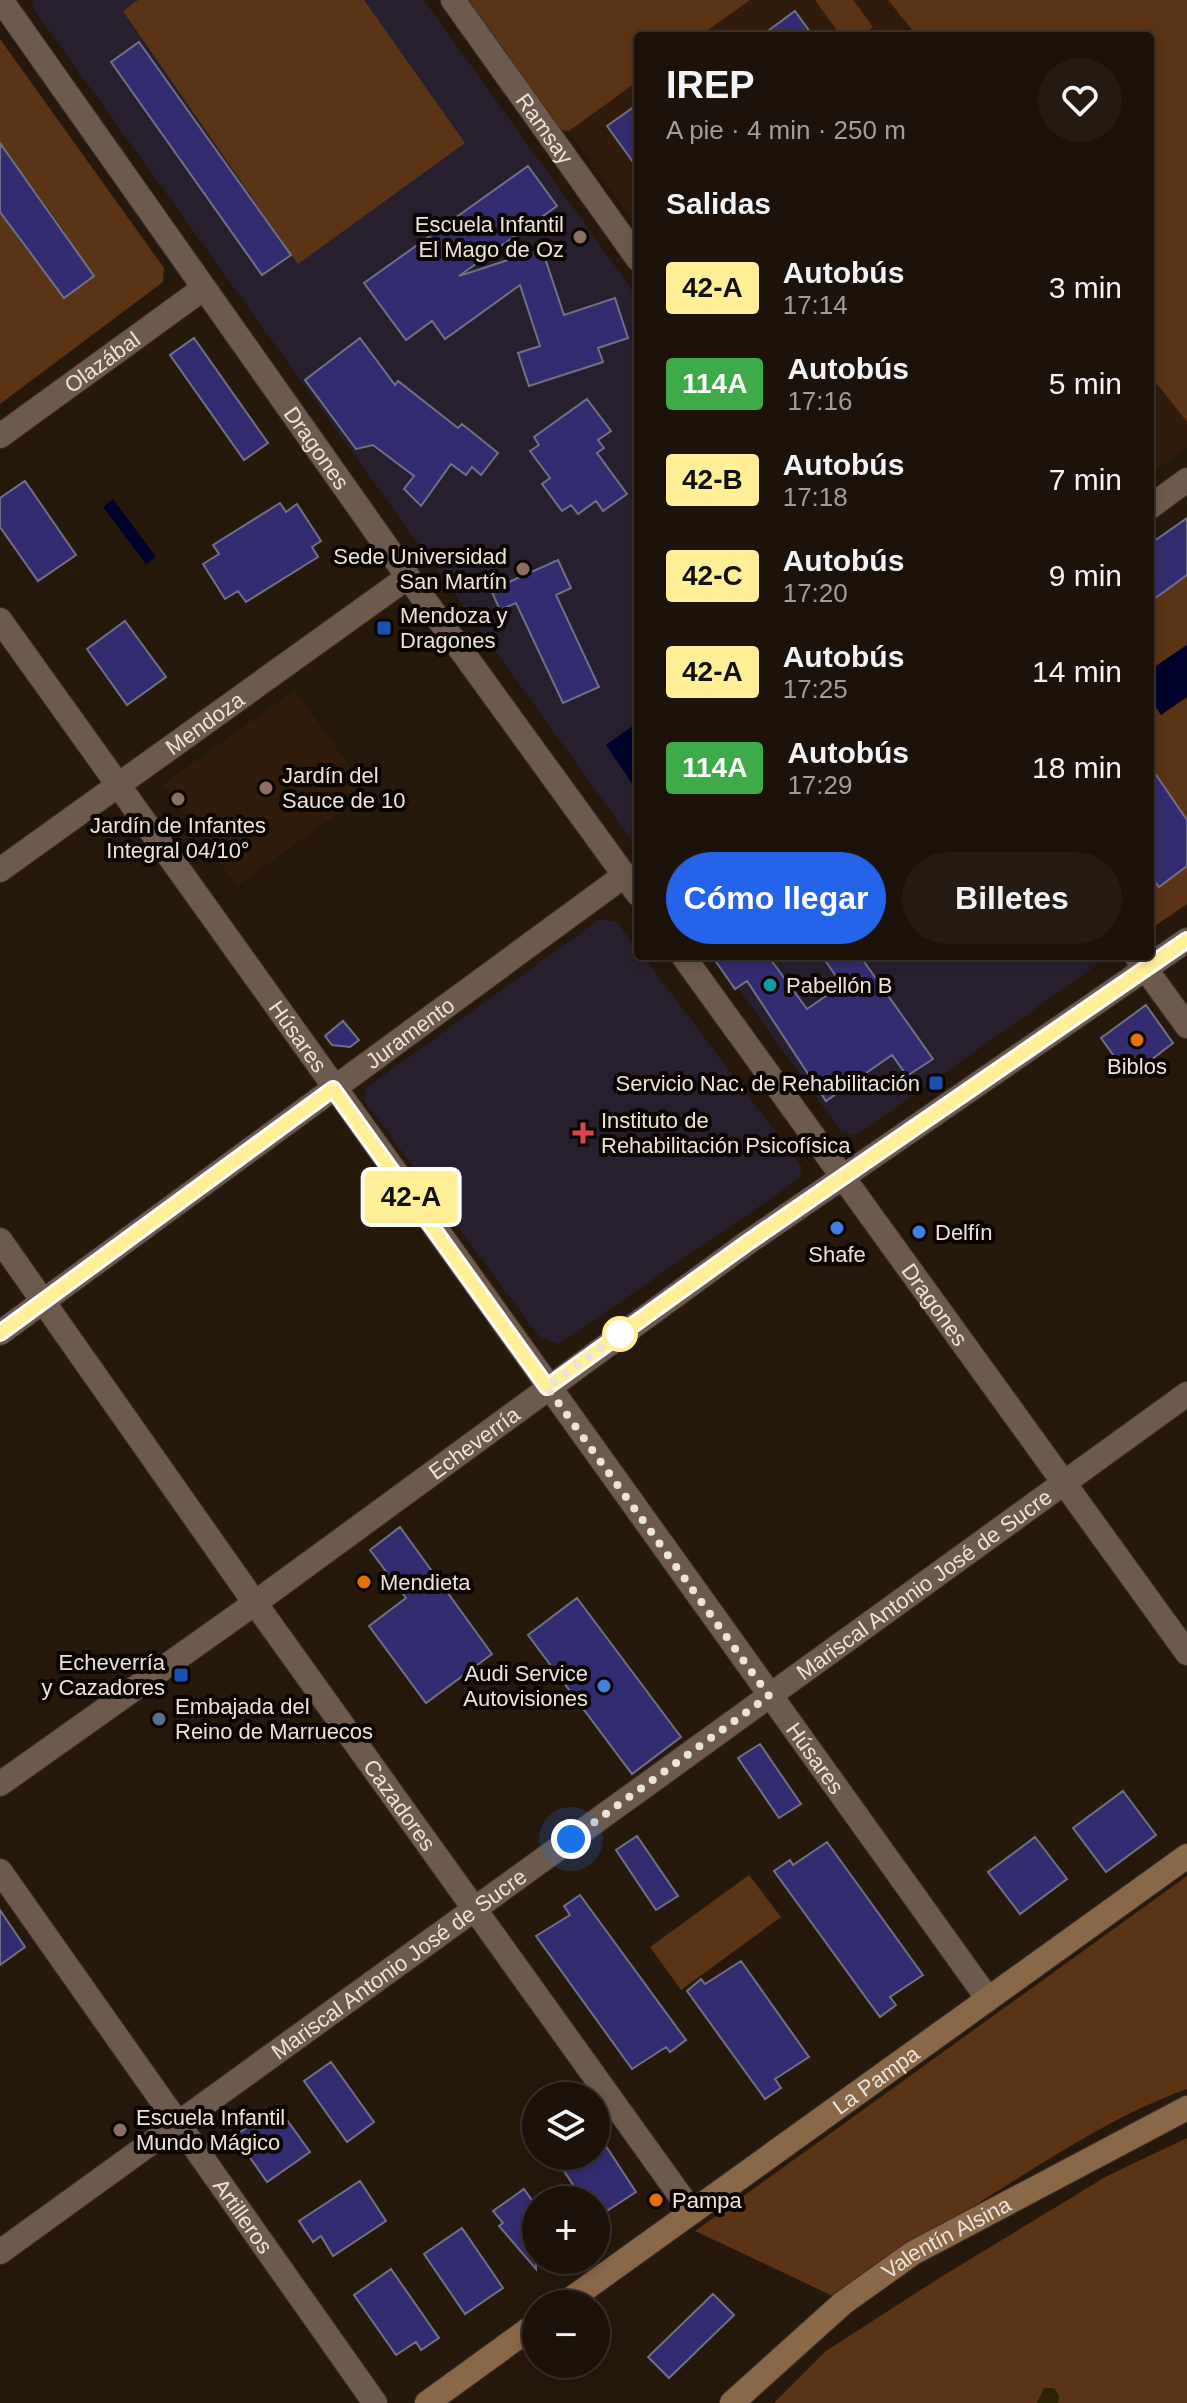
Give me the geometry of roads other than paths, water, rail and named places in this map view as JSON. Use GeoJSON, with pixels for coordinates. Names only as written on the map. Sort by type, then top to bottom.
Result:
{"type":"FeatureCollection","features":[{"type":"Feature","properties":{"kind":"street","name":"Dragones"},"geometry":{"type":"LineString","coordinates":[[1,0],[408,577],[631,884]]}},
{"type":"Feature","properties":{"kind":"street","name":"Ramsay"},"geometry":{"type":"LineString","coordinates":[[453,0],[634,253]]}},
{"type":"Feature","properties":{"kind":"street","name":"Olazábal"},"geometry":{"type":"LineString","coordinates":[[0,436],[204,288]]}},
{"type":"Feature","properties":{"kind":"street"},"geometry":{"type":"LineString","coordinates":[[1154,504],[1187,480]]}},
{"type":"Feature","properties":{"kind":"street","name":"Mendoza"},"geometry":{"type":"LineString","coordinates":[[0,870],[408,577]]}},
{"type":"Feature","properties":{"kind":"street","name":"Húsares"},"geometry":{"type":"LineString","coordinates":[[0,620],[333,1089],[988,1999]]}},
{"type":"Feature","properties":{"kind":"street","name":"Juramento"},"geometry":{"type":"LineString","coordinates":[[0,1333],[333,1089],[631,884]]}},
{"type":"Feature","properties":{"kind":"street","name":"Echeverría"},"geometry":{"type":"LineString","coordinates":[[1154,956],[1187,940]]}},
{"type":"Feature","properties":{"kind":"street","name":"Dragones"},"geometry":{"type":"LineString","coordinates":[[686,960],[1187,1653]]}},
{"type":"Feature","properties":{"kind":"street"},"geometry":{"type":"LineString","coordinates":[[1141,963],[1187,1026]]}},
{"type":"Feature","properties":{"kind":"street","name":"Echeverría"},"geometry":{"type":"LineString","coordinates":[[0,1784],[255,1603],[547,1387],[844,1178],[1141,963]]}},
{"type":"Feature","properties":{"kind":"street","name":"Cazadores"},"geometry":{"type":"LineString","coordinates":[[0,1240],[255,1603],[692,2212]]}},
{"type":"Feature","properties":{"kind":"street","name":"Mariscal Antonio José de Sucre"},"geometry":{"type":"LineString","coordinates":[[0,2252],[1187,1394]]}},
{"type":"Feature","properties":{"kind":"street","name":"La Pampa"},"geometry":{"type":"LineString","coordinates":[[583,2290],[1187,1856]]}},
{"type":"Feature","properties":{"kind":"street","name":"Artilleros"},"geometry":{"type":"LineString","coordinates":[[0,1871],[375,2403]]}},
{"type":"Feature","properties":{"kind":"street","name":"Valentín Alsina"},"geometry":{"type":"LineString","coordinates":[[732,2403],[843,2303],[913,2253],[1187,2108]]}},
{"type":"Feature","properties":{"kind":"street"},"geometry":{"type":"LineString","coordinates":[[427,2403],[522,2334]]}},
{"type":"Feature","properties":{"kind":"water"},"geometry":{"type":"Polygon","coordinates":[[[113,499],[156,557],[146,564],[103,507],[113,499]]]}},
{"type":"Feature","properties":{"kind":"water"},"geometry":{"type":"Polygon","coordinates":[[[1187,645],[1187,697],[1161,715],[1154,705],[1154,667],[1187,645]]]}},
{"type":"Feature","properties":{"kind":"water"},"geometry":{"type":"Polygon","coordinates":[[[634,725],[634,786],[606,745],[634,725]]]}},
{"type":"Feature","properties":{"kind":"place","name":"Escuela Infantil El Mago de Oz"},"geometry":{"type":"Point","coordinates":[580,237]}},
{"type":"Feature","properties":{"kind":"place","name":"Sede Universidad San Martín"},"geometry":{"type":"Point","coordinates":[523,569]}},
{"type":"Feature","properties":{"kind":"place","name":"Mendoza y Dragones"},"geometry":{"type":"Point","coordinates":[384,628]}},
{"type":"Feature","properties":{"kind":"place","name":"Jardín del Sauce de 10"},"geometry":{"type":"Point","coordinates":[266,788]}},
{"type":"Feature","properties":{"kind":"place","name":"Jardín de Infantes Integral 04/10°"},"geometry":{"type":"Point","coordinates":[178,799]}},
{"type":"Feature","properties":{"kind":"place","name":"Pabellón B"},"geometry":{"type":"Point","coordinates":[770,985]}},
{"type":"Feature","properties":{"kind":"place","name":"Biblos"},"geometry":{"type":"Point","coordinates":[1137,1040]}},
{"type":"Feature","properties":{"kind":"place","name":"Servicio Nac. de Rehabilitación"},"geometry":{"type":"Point","coordinates":[936,1083]}},
{"type":"Feature","properties":{"kind":"place","name":"Instituto de Rehabilitación Psicofísica"},"geometry":{"type":"Point","coordinates":[583,1133]}},
{"type":"Feature","properties":{"kind":"place","name":"Shafe"},"geometry":{"type":"Point","coordinates":[837,1228]}},
{"type":"Feature","properties":{"kind":"place","name":"Delfín"},"geometry":{"type":"Point","coordinates":[919,1232]}},
{"type":"Feature","properties":{"kind":"place","name":"Mendieta"},"geometry":{"type":"Point","coordinates":[364,1582]}},
{"type":"Feature","properties":{"kind":"place","name":"Echeverría y Cazadores"},"geometry":{"type":"Point","coordinates":[181,1675]}},
{"type":"Feature","properties":{"kind":"place","name":"Audi Service Autovisiones"},"geometry":{"type":"Point","coordinates":[604,1686]}},
{"type":"Feature","properties":{"kind":"place","name":"Embajada del Reino de Marruecos"},"geometry":{"type":"Point","coordinates":[159,1719]}},
{"type":"Feature","properties":{"kind":"place","name":"Escuela Infantil Mundo Mágico"},"geometry":{"type":"Point","coordinates":[120,2130]}},
{"type":"Feature","properties":{"kind":"place","name":"Pampa"},"geometry":{"type":"Point","coordinates":[656,2200]}}]}
